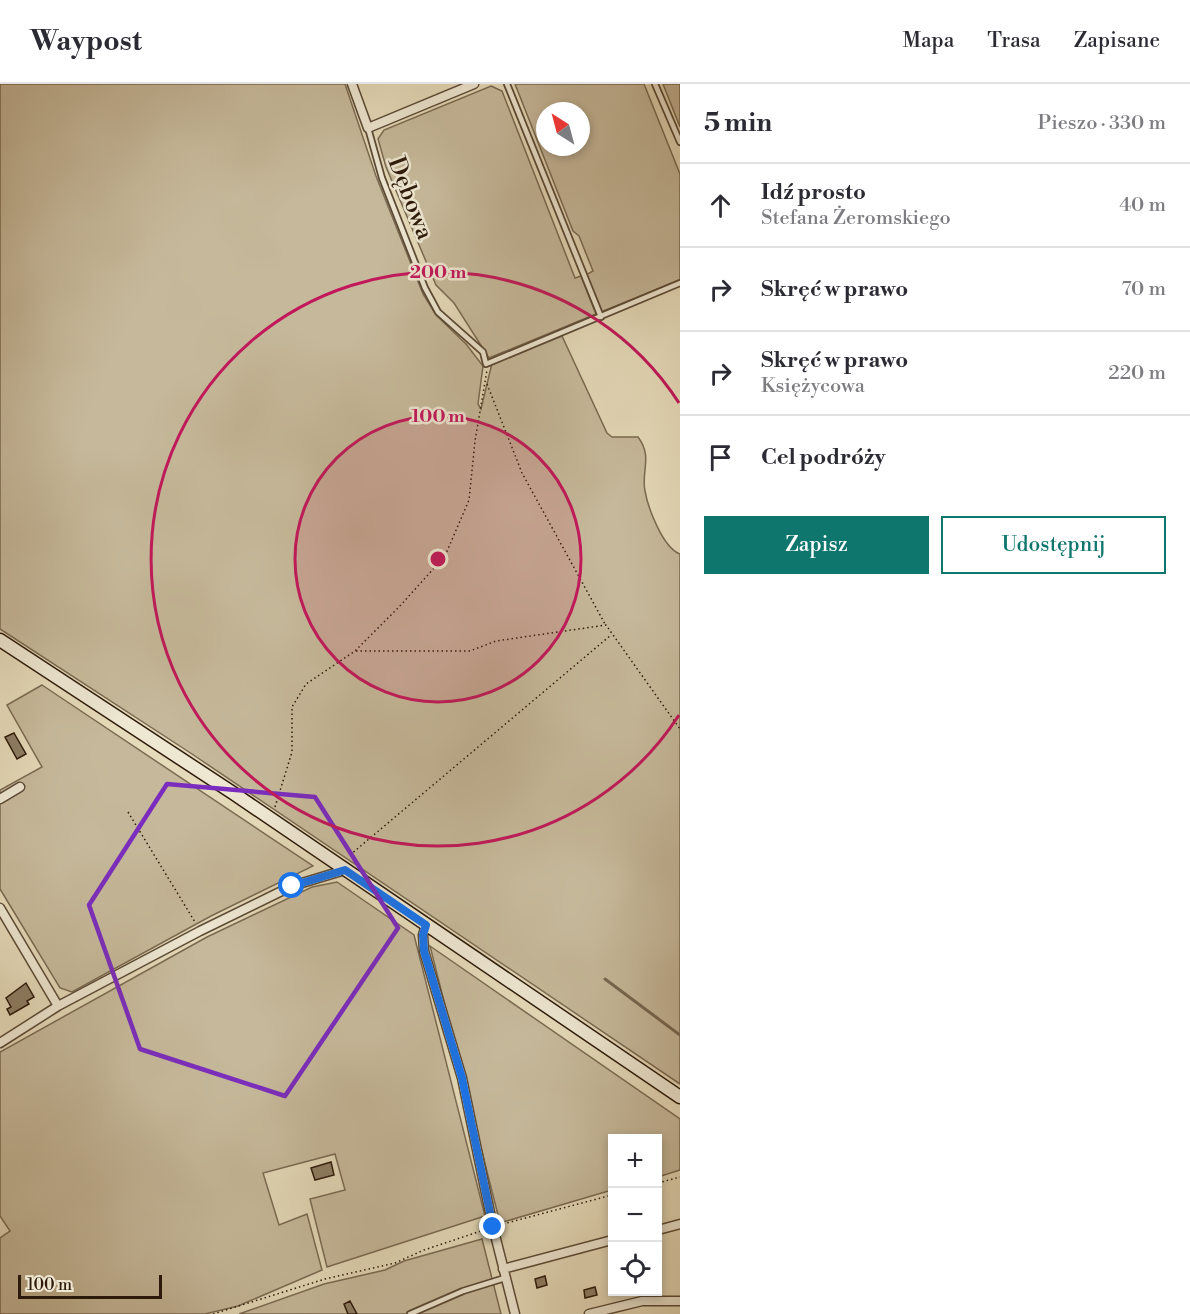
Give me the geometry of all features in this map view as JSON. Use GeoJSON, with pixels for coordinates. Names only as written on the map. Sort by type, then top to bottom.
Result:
{"type":"FeatureCollection","features":[{"type":"Feature","properties":{"kind":"street","name":"Dębowa"},"geometry":{"type":"LineString","coordinates":[[352,84],[368,128]]}},
{"type":"Feature","properties":{"kind":"street"},"geometry":{"type":"LineString","coordinates":[[368,128],[474,84]]}},
{"type":"Feature","properties":{"kind":"street"},"geometry":{"type":"LineString","coordinates":[[0,640],[270,819],[680,1097]]}},
{"type":"Feature","properties":{"kind":"street"},"geometry":{"type":"LineString","coordinates":[[0,799],[20,787]]}},
{"type":"Feature","properties":{"kind":"street"},"geometry":{"type":"LineString","coordinates":[[0,1043],[58,1006],[200,931],[292,886],[345,870]]}},
{"type":"Feature","properties":{"kind":"street"},"geometry":{"type":"LineString","coordinates":[[0,908],[58,1006]]}},
{"type":"Feature","properties":{"kind":"street"},"geometry":{"type":"LineString","coordinates":[[426,925],[423,935],[424,951],[462,1078],[493,1227],[515,1314]]}},
{"type":"Feature","properties":{"kind":"street"},"geometry":{"type":"LineString","coordinates":[[662,1229],[680,1224]]}},
{"type":"Feature","properties":{"kind":"street"},"geometry":{"type":"LineString","coordinates":[[504,1273],[608,1241]]}},
{"type":"Feature","properties":{"kind":"street"},"geometry":{"type":"LineString","coordinates":[[589,1314],[642,1300],[680,1301]]}},
{"type":"Feature","properties":{"kind":"lane"},"geometry":{"type":"LineString","coordinates":[[507,84],[601,316]]}},
{"type":"Feature","properties":{"kind":"lane"},"geometry":{"type":"LineString","coordinates":[[655,84],[680,142]]}},
{"type":"Feature","properties":{"kind":"lane","name":"Dębowa"},"geometry":{"type":"LineString","coordinates":[[368,128],[382,178],[425,288],[438,312],[483,352],[486,364]]}},
{"type":"Feature","properties":{"kind":"lane"},"geometry":{"type":"LineString","coordinates":[[486,364],[680,283]]}},
{"type":"Feature","properties":{"kind":"lane"},"geometry":{"type":"LineString","coordinates":[[410,1314],[504,1273]]}},
{"type":"Feature","properties":{"kind":"path"},"geometry":{"type":"LineString","coordinates":[[270,819],[292,752],[292,707],[306,684],[354,651],[399,607],[445,556],[469,500],[475,441],[486,382],[486,364]]}},
{"type":"Feature","properties":{"kind":"path"},"geometry":{"type":"LineString","coordinates":[[486,382],[522,474],[606,625],[680,729]]}},
{"type":"Feature","properties":{"kind":"path"},"geometry":{"type":"LineString","coordinates":[[354,651],[470,651],[496,641],[606,625]]}},
{"type":"Feature","properties":{"kind":"path"},"geometry":{"type":"LineString","coordinates":[[350,855],[612,635]]}},
{"type":"Feature","properties":{"kind":"path"},"geometry":{"type":"LineString","coordinates":[[128,812],[200,931]]}},
{"type":"Feature","properties":{"kind":"path"},"geometry":{"type":"LineString","coordinates":[[662,1182],[680,1177]]}},
{"type":"Feature","properties":{"kind":"path"},"geometry":{"type":"LineString","coordinates":[[213,1314],[325,1279],[395,1263],[424,1250],[493,1227],[608,1196]]}},
{"type":"Feature","properties":{"kind":"highlighted area"},"geometry":{"type":"Polygon","coordinates":[[[167,784],[315,797],[398,928],[285,1096],[140,1049],[89,905],[167,784]]]}},
{"type":"Feature","properties":{"kind":"shaded area"},"geometry":{"type":"Polygon","coordinates":[[[0,84],[345,84],[376,176],[423,294],[436,315],[466,344],[483,366],[478,404],[481,409],[492,363],[562,336],[607,433],[612,437],[638,437],[646,457],[644,483],[649,507],[662,536],[680,554],[680,1084],[192,754],[0,629],[0,84]]]}},
{"type":"Feature","properties":{"kind":"shaded area"},"geometry":{"type":"Polygon","coordinates":[[[515,84],[644,84],[680,174],[680,280],[601,312],[586,275],[593,271],[579,236],[573,231],[543,156],[590,156],[590,102],[536,102],[536,137],[515,84]]]}},
{"type":"Feature","properties":{"kind":"shaded area"},"geometry":{"type":"Polygon","coordinates":[[[663,84],[680,84],[680,127],[663,84]]]}},
{"type":"Feature","properties":{"kind":"shaded area"},"geometry":{"type":"Polygon","coordinates":[[[491,86],[502,91],[575,278],[581,276],[596,314],[489,358],[454,303],[436,285],[386,167],[378,139],[384,130],[491,86]]]}},
{"type":"Feature","properties":{"kind":"shaded area"},"geometry":{"type":"Polygon","coordinates":[[[42,685],[313,866],[211,916],[72,992],[60,988],[0,889],[0,790],[42,767],[7,705],[42,685]]]}},
{"type":"Feature","properties":{"kind":"shaded area"},"geometry":{"type":"Polygon","coordinates":[[[337,882],[414,935],[485,1216],[327,1267],[310,1199],[345,1190],[335,1154],[263,1173],[279,1225],[307,1214],[322,1270],[238,1306],[205,1314],[0,1314],[0,1238],[10,1231],[0,1216],[0,1052],[207,937],[312,887],[337,882]]]}},
{"type":"Feature","properties":{"kind":"shaded area"},"geometry":{"type":"Polygon","coordinates":[[[430,946],[680,1119],[680,1170],[662,1176],[662,1134],[608,1134],[608,1191],[500,1223],[430,946]]]}},
{"type":"Feature","properties":{"kind":"shaded area"},"geometry":{"type":"Polygon","coordinates":[[[482,1239],[501,1314],[239,1314],[324,1284],[385,1270],[404,1261],[482,1239]]]}},
{"type":"Feature","properties":{"kind":"building"},"geometry":{"type":"Polygon","coordinates":[[[14,733],[26,754],[17,759],[5,737],[14,733]]]}},
{"type":"Feature","properties":{"kind":"building"},"geometry":{"type":"Polygon","coordinates":[[[26,983],[34,997],[27,1001],[29,1004],[10,1015],[7,1009],[11,1007],[6,998],[26,983]]]}},
{"type":"Feature","properties":{"kind":"building"},"geometry":{"type":"Polygon","coordinates":[[[331,1162],[334,1175],[315,1180],[311,1168],[331,1162]]]}},
{"type":"Feature","properties":{"kind":"building"},"geometry":{"type":"Polygon","coordinates":[[[545,1276],[547,1285],[537,1288],[535,1279],[545,1276]]]}},
{"type":"Feature","properties":{"kind":"building"},"geometry":{"type":"Polygon","coordinates":[[[595,1287],[597,1295],[585,1298],[584,1290],[595,1287]]]}},
{"type":"Feature","properties":{"kind":"building"},"geometry":{"type":"Polygon","coordinates":[[[350,1301],[357,1314],[348,1314],[344,1304],[350,1301]]]}},
{"type":"Feature","properties":{"kind":"waterway"},"geometry":{"type":"LineString","coordinates":[[605,979],[680,1035]]}},
{"type":"Feature","properties":{"kind":"route"},"geometry":{"type":"LineString","coordinates":[[292,886],[345,870],[426,925],[423,935],[424,951],[440,998],[462,1078],[493,1227]]}}]}
